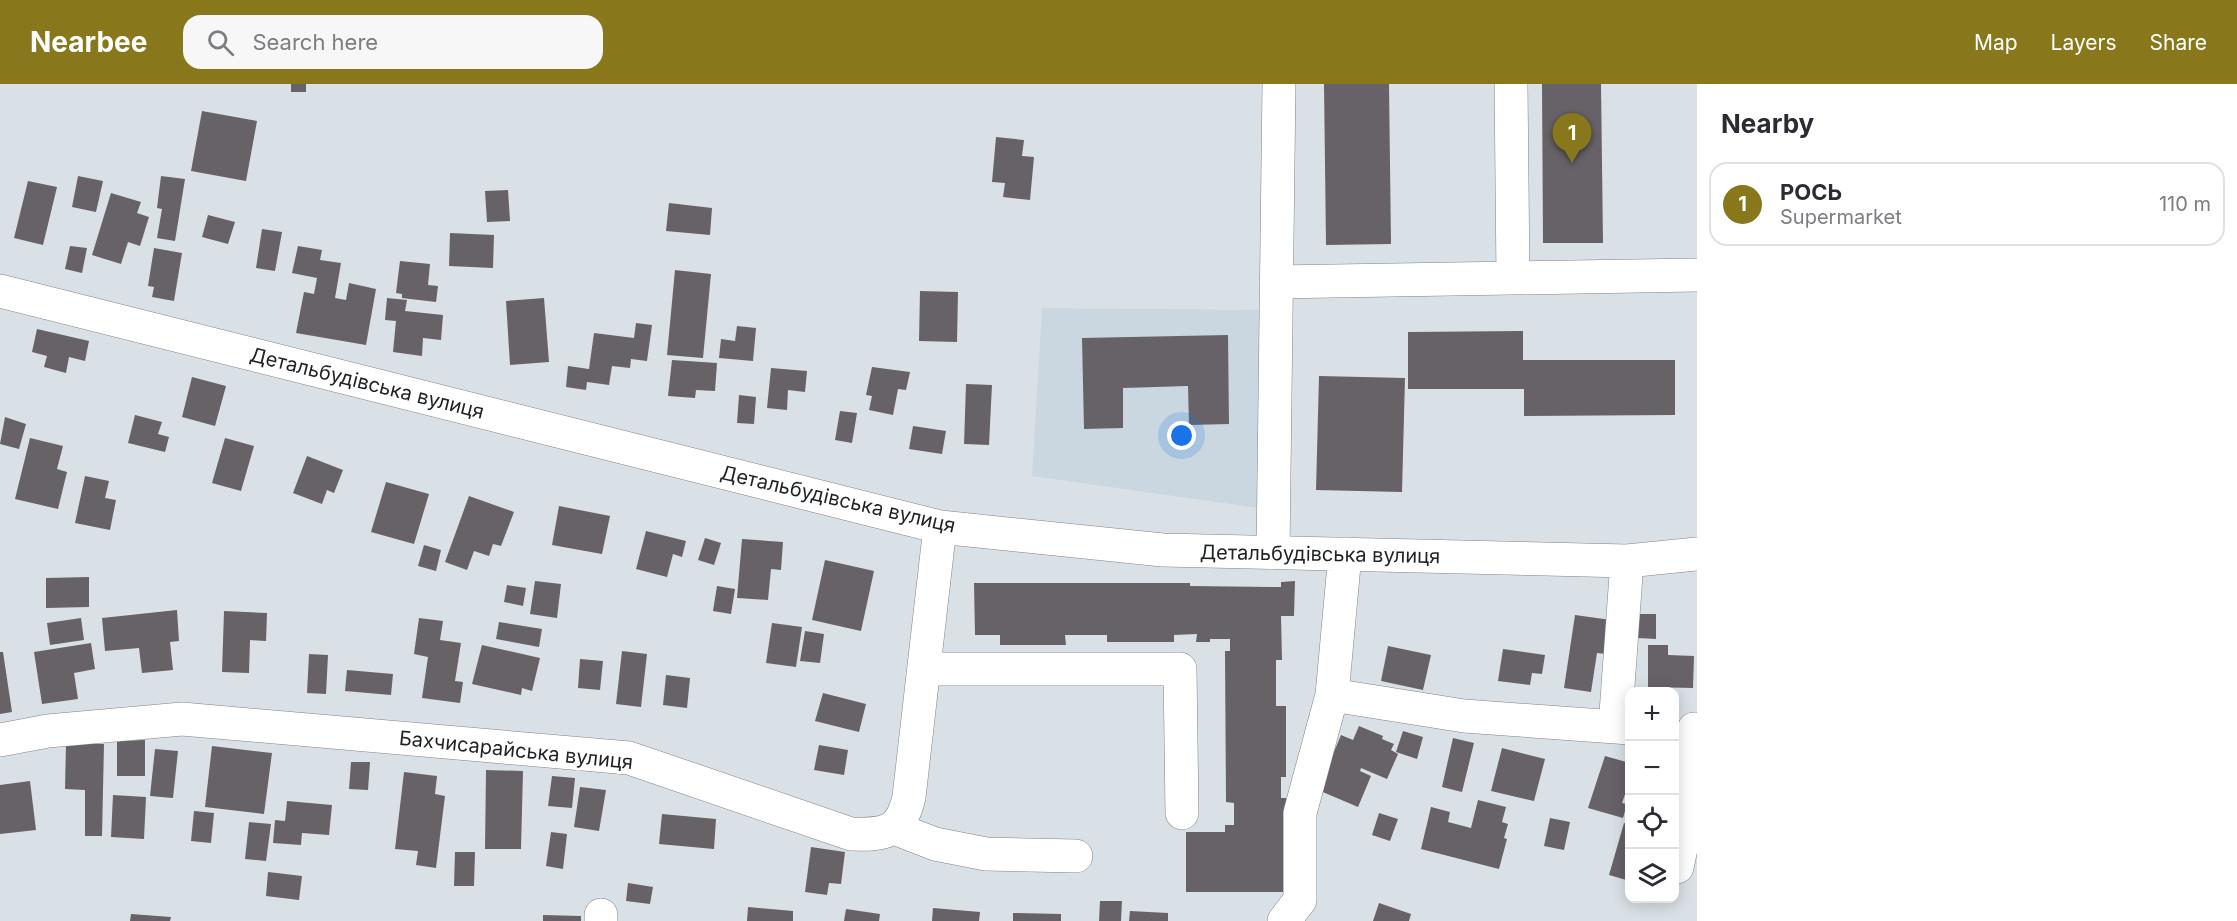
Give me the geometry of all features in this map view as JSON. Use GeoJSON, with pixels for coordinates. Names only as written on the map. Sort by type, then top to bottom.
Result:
{"type":"FeatureCollection","features":[{"type":"Feature","properties":{"kind":"street"},"geometry":{"type":"LineString","coordinates":[[1273,553],[1278,84]]}},
{"type":"Feature","properties":{"kind":"street"},"geometry":{"type":"LineString","coordinates":[[1511,84],[1513,278]]}},
{"type":"Feature","properties":{"kind":"street"},"geometry":{"type":"LineString","coordinates":[[1276,282],[1697,275]]}},
{"type":"Feature","properties":{"kind":"street","name":"Детальбудівська вулиця"},"geometry":{"type":"LineString","coordinates":[[0,291],[940,527],[1163,550],[1627,561],[1697,554]]}},
{"type":"Feature","properties":{"kind":"street"},"geometry":{"type":"LineString","coordinates":[[940,527],[909,797],[905,813],[894,828],[935,844],[986,854],[1076,856]]}},
{"type":"Feature","properties":{"kind":"street"},"geometry":{"type":"LineString","coordinates":[[1284,921],[1300,900],[1300,813],[1332,695],[1346,554]]}},
{"type":"Feature","properties":{"kind":"street"},"geometry":{"type":"LineString","coordinates":[[1332,695],[1464,716],[1622,727],[1627,561]]}},
{"type":"Feature","properties":{"kind":"street"},"geometry":{"type":"LineString","coordinates":[[924,669],[1180,669],[1182,813]]}},
{"type":"Feature","properties":{"kind":"street","name":"Бахчисарайська вулиця"},"geometry":{"type":"LineString","coordinates":[[0,740],[48,731],[182,719],[629,758],[851,834],[873,835],[894,828]]}},
{"type":"Feature","properties":{"kind":"street"},"geometry":{"type":"LineString","coordinates":[[1679,858],[1688,816],[1689,729]]}},
{"type":"Feature","properties":{"kind":"shaded area"},"geometry":{"type":"Polygon","coordinates":[[[1042,308],[1264,310],[1265,509],[1032,476],[1042,308]]]}},
{"type":"Feature","properties":{"kind":"building"},"geometry":{"type":"Polygon","coordinates":[[[291,84],[306,84],[306,92],[291,92],[291,84]]]}},
{"type":"Feature","properties":{"kind":"building"},"geometry":{"type":"Polygon","coordinates":[[[1324,84],[1389,84],[1391,244],[1326,245],[1324,84]]]}},
{"type":"Feature","properties":{"kind":"building"},"geometry":{"type":"Polygon","coordinates":[[[1542,84],[1601,84],[1603,243],[1543,243],[1542,84]]]}},
{"type":"Feature","properties":{"kind":"building"},"geometry":{"type":"Polygon","coordinates":[[[202,111],[257,121],[246,181],[191,171],[202,111]]]}},
{"type":"Feature","properties":{"kind":"building"},"geometry":{"type":"Polygon","coordinates":[[[996,137],[1024,140],[1022,156],[1034,157],[1030,200],[1003,197],[1005,183],[992,182],[996,137]]]}},
{"type":"Feature","properties":{"kind":"building"},"geometry":{"type":"Polygon","coordinates":[[[78,176],[103,181],[96,212],[72,207],[78,176]]]}},
{"type":"Feature","properties":{"kind":"building"},"geometry":{"type":"Polygon","coordinates":[[[161,176],[185,179],[175,241],[157,238],[162,209],[157,208],[161,176]]]}},
{"type":"Feature","properties":{"kind":"building"},"geometry":{"type":"Polygon","coordinates":[[[28,181],[57,187],[43,245],[14,238],[28,181]]]}},
{"type":"Feature","properties":{"kind":"building"},"geometry":{"type":"Polygon","coordinates":[[[508,190],[510,221],[487,222],[485,191],[508,190]]]}},
{"type":"Feature","properties":{"kind":"building"},"geometry":{"type":"Polygon","coordinates":[[[111,193],[141,202],[137,213],[149,217],[140,246],[128,242],[121,264],[92,255],[111,193]]]}},
{"type":"Feature","properties":{"kind":"building"},"geometry":{"type":"Polygon","coordinates":[[[669,203],[712,208],[710,235],[666,231],[669,203]]]}},
{"type":"Feature","properties":{"kind":"building"},"geometry":{"type":"Polygon","coordinates":[[[208,215],[235,222],[228,244],[202,237],[208,215]]]}},
{"type":"Feature","properties":{"kind":"building"},"geometry":{"type":"Polygon","coordinates":[[[262,229],[282,232],[275,271],[256,268],[262,229]]]}},
{"type":"Feature","properties":{"kind":"building"},"geometry":{"type":"Polygon","coordinates":[[[450,233],[494,235],[493,268],[449,266],[450,233]]]}},
{"type":"Feature","properties":{"kind":"building"},"geometry":{"type":"Polygon","coordinates":[[[70,246],[87,248],[82,273],[65,269],[70,246]]]}},
{"type":"Feature","properties":{"kind":"building"},"geometry":{"type":"Polygon","coordinates":[[[298,246],[322,250],[320,260],[341,263],[335,298],[346,300],[349,283],[376,289],[366,345],[296,333],[304,292],[314,294],[317,278],[292,273],[298,246]]]}},
{"type":"Feature","properties":{"kind":"building"},"geometry":{"type":"Polygon","coordinates":[[[154,248],[182,253],[174,301],[152,297],[154,287],[148,286],[154,248]]]}},
{"type":"Feature","properties":{"kind":"building"},"geometry":{"type":"Polygon","coordinates":[[[400,261],[430,264],[428,285],[438,286],[436,302],[402,298],[402,294],[396,293],[400,261]]]}},
{"type":"Feature","properties":{"kind":"building"},"geometry":{"type":"Polygon","coordinates":[[[675,270],[711,274],[703,358],[667,355],[675,270]]]}},
{"type":"Feature","properties":{"kind":"building"},"geometry":{"type":"Polygon","coordinates":[[[920,291],[958,292],[957,342],[919,341],[920,291]]]}},
{"type":"Feature","properties":{"kind":"building"},"geometry":{"type":"Polygon","coordinates":[[[387,298],[407,300],[405,311],[443,315],[441,340],[423,338],[422,356],[393,352],[396,321],[385,320],[387,298]]]}},
{"type":"Feature","properties":{"kind":"building"},"geometry":{"type":"Polygon","coordinates":[[[544,298],[549,362],[510,365],[506,301],[544,298]]]}},
{"type":"Feature","properties":{"kind":"building"},"geometry":{"type":"Polygon","coordinates":[[[636,323],[652,325],[647,361],[631,359],[630,368],[612,366],[609,385],[587,382],[586,390],[566,387],[568,366],[589,369],[594,333],[634,338],[636,323]]]}},
{"type":"Feature","properties":{"kind":"building"},"geometry":{"type":"Polygon","coordinates":[[[737,326],[756,328],[753,361],[719,358],[721,339],[735,341],[737,326]]]}},
{"type":"Feature","properties":{"kind":"building"},"geometry":{"type":"Polygon","coordinates":[[[37,329],[89,341],[85,361],[69,357],[66,373],[44,367],[47,356],[32,352],[37,329]]]}},
{"type":"Feature","properties":{"kind":"building"},"geometry":{"type":"Polygon","coordinates":[[[1523,331],[1523,360],[1675,360],[1675,415],[1524,416],[1524,389],[1408,389],[1408,332],[1523,331]]]}},
{"type":"Feature","properties":{"kind":"building"},"geometry":{"type":"Polygon","coordinates":[[[1228,335],[1229,424],[1189,425],[1188,386],[1123,388],[1123,428],[1084,429],[1082,338],[1228,335]]]}},
{"type":"Feature","properties":{"kind":"building"},"geometry":{"type":"Polygon","coordinates":[[[672,360],[717,363],[715,391],[696,390],[695,398],[668,396],[672,360]]]}},
{"type":"Feature","properties":{"kind":"building"},"geometry":{"type":"Polygon","coordinates":[[[872,367],[910,372],[906,390],[898,389],[893,415],[869,410],[872,396],[866,395],[872,367]]]}},
{"type":"Feature","properties":{"kind":"building"},"geometry":{"type":"Polygon","coordinates":[[[771,368],[807,371],[805,392],[788,390],[787,410],[767,408],[771,368]]]}},
{"type":"Feature","properties":{"kind":"building"},"geometry":{"type":"Polygon","coordinates":[[[1319,376],[1405,378],[1402,492],[1316,490],[1319,376]]]}},
{"type":"Feature","properties":{"kind":"building"},"geometry":{"type":"Polygon","coordinates":[[[192,377],[226,386],[215,426],[182,417],[192,377]]]}},
{"type":"Feature","properties":{"kind":"building"},"geometry":{"type":"Polygon","coordinates":[[[966,384],[992,385],[989,445],[964,444],[966,384]]]}},
{"type":"Feature","properties":{"kind":"building"},"geometry":{"type":"Polygon","coordinates":[[[739,395],[756,397],[754,424],[737,423],[739,395]]]}},
{"type":"Feature","properties":{"kind":"building"},"geometry":{"type":"Polygon","coordinates":[[[840,411],[857,413],[852,443],[835,440],[840,411]]]}},
{"type":"Feature","properties":{"kind":"building"},"geometry":{"type":"Polygon","coordinates":[[[135,415],[162,422],[158,434],[169,437],[165,452],[128,443],[135,415]]]}},
{"type":"Feature","properties":{"kind":"building"},"geometry":{"type":"Polygon","coordinates":[[[5,417],[26,424],[19,449],[0,444],[5,417]]]}},
{"type":"Feature","properties":{"kind":"building"},"geometry":{"type":"Polygon","coordinates":[[[913,426],[946,431],[942,454],[909,449],[913,426]]]}},
{"type":"Feature","properties":{"kind":"building"},"geometry":{"type":"Polygon","coordinates":[[[30,438],[63,446],[57,469],[67,472],[58,509],[15,499],[30,438]]]}},
{"type":"Feature","properties":{"kind":"building"},"geometry":{"type":"Polygon","coordinates":[[[225,438],[254,446],[241,491],[212,483],[225,438]]]}},
{"type":"Feature","properties":{"kind":"building"},"geometry":{"type":"Polygon","coordinates":[[[307,456],[343,470],[334,493],[327,490],[322,504],[293,493],[307,456]]]}},
{"type":"Feature","properties":{"kind":"building"},"geometry":{"type":"Polygon","coordinates":[[[85,476],[109,481],[105,498],[116,500],[110,530],[75,523],[85,476]]]}},
{"type":"Feature","properties":{"kind":"building"},"geometry":{"type":"Polygon","coordinates":[[[386,482],[429,494],[414,544],[371,532],[386,482]]]}},
{"type":"Feature","properties":{"kind":"building"},"geometry":{"type":"Polygon","coordinates":[[[469,496],[514,512],[501,546],[493,544],[489,556],[474,551],[467,570],[445,562],[469,496]]]}},
{"type":"Feature","properties":{"kind":"building"},"geometry":{"type":"Polygon","coordinates":[[[559,506],[610,516],[602,554],[552,545],[559,506]]]}},
{"type":"Feature","properties":{"kind":"building"},"geometry":{"type":"Polygon","coordinates":[[[646,531],[686,541],[682,557],[673,554],[667,577],[636,569],[646,531]]]}},
{"type":"Feature","properties":{"kind":"building"},"geometry":{"type":"Polygon","coordinates":[[[705,538],[721,543],[714,565],[698,560],[705,538]]]}},
{"type":"Feature","properties":{"kind":"building"},"geometry":{"type":"Polygon","coordinates":[[[742,539],[783,542],[781,570],[771,569],[768,600],[737,598],[742,539]]]}},
{"type":"Feature","properties":{"kind":"building"},"geometry":{"type":"Polygon","coordinates":[[[424,545],[441,550],[436,571],[418,566],[424,545]]]}},
{"type":"Feature","properties":{"kind":"building"},"geometry":{"type":"Polygon","coordinates":[[[825,560],[874,571],[861,631],[812,620],[825,560]]]}},
{"type":"Feature","properties":{"kind":"building"},"geometry":{"type":"Polygon","coordinates":[[[89,577],[89,607],[46,608],[46,578],[89,577]]]}},
{"type":"Feature","properties":{"kind":"building"},"geometry":{"type":"Polygon","coordinates":[[[535,581],[561,584],[557,618],[530,614],[535,581]]]}},
{"type":"Feature","properties":{"kind":"building"},"geometry":{"type":"Polygon","coordinates":[[[1295,581],[1294,616],[1281,616],[1282,660],[1276,660],[1276,706],[1286,706],[1286,777],[1281,777],[1281,798],[1286,798],[1286,892],[1186,892],[1186,832],[1225,832],[1225,825],[1234,825],[1234,803],[1226,802],[1225,651],[1230,651],[1230,639],[1196,642],[1197,634],[1174,635],[1174,642],[1107,642],[1107,635],[1065,635],[1066,645],[1000,645],[1000,635],[975,635],[974,583],[1190,583],[1190,586],[1281,587],[1281,582],[1295,581]]]}},
{"type":"Feature","properties":{"kind":"building"},"geometry":{"type":"Polygon","coordinates":[[[507,585],[526,588],[523,606],[504,602],[507,585]]]}},
{"type":"Feature","properties":{"kind":"building"},"geometry":{"type":"Polygon","coordinates":[[[717,586],[735,589],[731,614],[713,611],[717,586]]]}},
{"type":"Feature","properties":{"kind":"building"},"geometry":{"type":"Polygon","coordinates":[[[177,610],[179,641],[170,642],[173,670],[142,673],[139,648],[105,651],[102,618],[177,610]]]}},
{"type":"Feature","properties":{"kind":"building"},"geometry":{"type":"Polygon","coordinates":[[[224,611],[267,613],[266,641],[250,640],[249,673],[222,672],[224,611]]]}},
{"type":"Feature","properties":{"kind":"building"},"geometry":{"type":"Polygon","coordinates":[[[1638,614],[1656,614],[1656,639],[1638,638],[1638,614]]]}},
{"type":"Feature","properties":{"kind":"building"},"geometry":{"type":"Polygon","coordinates":[[[1575,615],[1611,620],[1606,654],[1597,653],[1591,692],[1564,688],[1575,615]]]}},
{"type":"Feature","properties":{"kind":"building"},"geometry":{"type":"Polygon","coordinates":[[[81,618],[84,640],[50,645],[47,623],[81,618]]]}},
{"type":"Feature","properties":{"kind":"building"},"geometry":{"type":"Polygon","coordinates":[[[419,618],[443,621],[440,640],[461,643],[455,681],[463,682],[460,703],[422,698],[428,657],[414,654],[419,618]]]}},
{"type":"Feature","properties":{"kind":"building"},"geometry":{"type":"Polygon","coordinates":[[[499,622],[542,629],[539,647],[496,639],[499,622]]]}},
{"type":"Feature","properties":{"kind":"building"},"geometry":{"type":"Polygon","coordinates":[[[772,623],[802,627],[796,667],[766,663],[772,623]]]}},
{"type":"Feature","properties":{"kind":"building"},"geometry":{"type":"Polygon","coordinates":[[[805,631],[824,634],[820,663],[800,661],[805,631]]]}},
{"type":"Feature","properties":{"kind":"building"},"geometry":{"type":"Polygon","coordinates":[[[91,643],[95,669],[74,673],[78,699],[42,704],[34,652],[91,643]]]}},
{"type":"Feature","properties":{"kind":"building"},"geometry":{"type":"Polygon","coordinates":[[[482,645],[540,658],[532,691],[522,688],[521,695],[472,684],[482,645]]]}},
{"type":"Feature","properties":{"kind":"building"},"geometry":{"type":"Polygon","coordinates":[[[1648,645],[1668,645],[1668,655],[1694,656],[1693,688],[1648,687],[1648,645]]]}},
{"type":"Feature","properties":{"kind":"building"},"geometry":{"type":"Polygon","coordinates":[[[1388,646],[1431,655],[1423,690],[1381,681],[1388,646]]]}},
{"type":"Feature","properties":{"kind":"building"},"geometry":{"type":"Polygon","coordinates":[[[1503,649],[1545,655],[1542,674],[1532,673],[1530,685],[1498,681],[1503,649]]]}},
{"type":"Feature","properties":{"kind":"building"},"geometry":{"type":"Polygon","coordinates":[[[622,651],[647,654],[641,707],[616,704],[622,651]]]}},
{"type":"Feature","properties":{"kind":"building"},"geometry":{"type":"Polygon","coordinates":[[[0,652],[3,652],[12,712],[0,714],[0,652]]]}},
{"type":"Feature","properties":{"kind":"building"},"geometry":{"type":"Polygon","coordinates":[[[309,654],[328,655],[326,694],[307,693],[309,654]]]}},
{"type":"Feature","properties":{"kind":"building"},"geometry":{"type":"Polygon","coordinates":[[[580,659],[603,661],[600,690],[578,688],[580,659]]]}},
{"type":"Feature","properties":{"kind":"building"},"geometry":{"type":"Polygon","coordinates":[[[347,670],[393,674],[391,695],[345,691],[347,670]]]}},
{"type":"Feature","properties":{"kind":"building"},"geometry":{"type":"Polygon","coordinates":[[[666,675],[690,678],[687,708],[663,705],[666,675]]]}},
{"type":"Feature","properties":{"kind":"building"},"geometry":{"type":"Polygon","coordinates":[[[823,693],[866,704],[859,732],[815,721],[823,693]]]}},
{"type":"Feature","properties":{"kind":"building"},"geometry":{"type":"Polygon","coordinates":[[[1359,726],[1383,736],[1382,739],[1394,744],[1391,750],[1398,754],[1387,779],[1361,768],[1360,771],[1371,776],[1358,807],[1318,790],[1341,735],[1353,740],[1359,726]]]}},
{"type":"Feature","properties":{"kind":"building"},"geometry":{"type":"Polygon","coordinates":[[[1403,731],[1423,737],[1417,759],[1396,752],[1403,731]]]}},
{"type":"Feature","properties":{"kind":"building"},"geometry":{"type":"Polygon","coordinates":[[[1453,738],[1474,743],[1462,792],[1442,787],[1453,738]]]}},
{"type":"Feature","properties":{"kind":"building"},"geometry":{"type":"Polygon","coordinates":[[[145,740],[145,776],[117,776],[117,741],[145,740]]]}},
{"type":"Feature","properties":{"kind":"building"},"geometry":{"type":"Polygon","coordinates":[[[66,744],[104,744],[102,836],[85,836],[85,790],[65,789],[66,744]]]}},
{"type":"Feature","properties":{"kind":"building"},"geometry":{"type":"Polygon","coordinates":[[[819,745],[848,750],[844,775],[814,770],[819,745]]]}},
{"type":"Feature","properties":{"kind":"building"},"geometry":{"type":"Polygon","coordinates":[[[212,746],[272,753],[264,814],[205,807],[212,746]]]}},
{"type":"Feature","properties":{"kind":"building"},"geometry":{"type":"Polygon","coordinates":[[[1502,748],[1545,759],[1534,801],[1491,791],[1502,748]]]}},
{"type":"Feature","properties":{"kind":"building"},"geometry":{"type":"Polygon","coordinates":[[[155,749],[178,751],[173,798],[150,796],[155,749]]]}},
{"type":"Feature","properties":{"kind":"building"},"geometry":{"type":"Polygon","coordinates":[[[1605,756],[1625,762],[1623,818],[1588,808],[1605,756]]]}},
{"type":"Feature","properties":{"kind":"building"},"geometry":{"type":"Polygon","coordinates":[[[351,762],[370,762],[368,790],[349,789],[351,762]]]}},
{"type":"Feature","properties":{"kind":"building"},"geometry":{"type":"Polygon","coordinates":[[[486,770],[523,771],[521,849],[485,849],[486,770]]]}},
{"type":"Feature","properties":{"kind":"building"},"geometry":{"type":"Polygon","coordinates":[[[404,772],[437,776],[435,794],[445,796],[436,868],[416,865],[418,851],[395,849],[404,772]]]}},
{"type":"Feature","properties":{"kind":"building"},"geometry":{"type":"Polygon","coordinates":[[[552,776],[575,778],[572,808],[548,806],[552,776]]]}},
{"type":"Feature","properties":{"kind":"building"},"geometry":{"type":"Polygon","coordinates":[[[30,781],[36,830],[0,834],[0,785],[30,781]]]}},
{"type":"Feature","properties":{"kind":"building"},"geometry":{"type":"Polygon","coordinates":[[[580,787],[606,790],[599,831],[574,827],[580,787]]]}},
{"type":"Feature","properties":{"kind":"building"},"geometry":{"type":"Polygon","coordinates":[[[113,795],[146,797],[144,839],[111,837],[113,795]]]}},
{"type":"Feature","properties":{"kind":"building"},"geometry":{"type":"Polygon","coordinates":[[[1478,800],[1506,807],[1502,822],[1508,824],[1504,838],[1507,839],[1499,869],[1421,849],[1431,807],[1450,812],[1448,822],[1471,828],[1478,800]]]}},
{"type":"Feature","properties":{"kind":"building"},"geometry":{"type":"Polygon","coordinates":[[[287,801],[332,805],[329,835],[302,833],[301,845],[273,843],[275,820],[285,821],[287,801]]]}},
{"type":"Feature","properties":{"kind":"building"},"geometry":{"type":"Polygon","coordinates":[[[194,811],[214,813],[211,843],[191,841],[194,811]]]}},
{"type":"Feature","properties":{"kind":"building"},"geometry":{"type":"Polygon","coordinates":[[[1379,813],[1398,819],[1390,841],[1372,835],[1379,813]]]}},
{"type":"Feature","properties":{"kind":"building"},"geometry":{"type":"Polygon","coordinates":[[[662,814],[716,819],[714,849],[659,844],[662,814]]]}},
{"type":"Feature","properties":{"kind":"building"},"geometry":{"type":"Polygon","coordinates":[[[1550,818],[1570,822],[1564,850],[1544,846],[1550,818]]]}},
{"type":"Feature","properties":{"kind":"building"},"geometry":{"type":"Polygon","coordinates":[[[249,822],[271,824],[266,861],[245,859],[249,822]]]}},
{"type":"Feature","properties":{"kind":"building"},"geometry":{"type":"Polygon","coordinates":[[[1624,823],[1625,823],[1625,880],[1609,875],[1624,823]]]}},
{"type":"Feature","properties":{"kind":"building"},"geometry":{"type":"Polygon","coordinates":[[[551,832],[567,834],[563,869],[546,866],[551,832]]]}},
{"type":"Feature","properties":{"kind":"building"},"geometry":{"type":"Polygon","coordinates":[[[811,847],[845,852],[841,884],[829,883],[827,895],[805,892],[811,847]]]}},
{"type":"Feature","properties":{"kind":"building"},"geometry":{"type":"Polygon","coordinates":[[[455,852],[475,852],[474,886],[454,886],[455,852]]]}},
{"type":"Feature","properties":{"kind":"building"},"geometry":{"type":"Polygon","coordinates":[[[268,872],[302,876],[299,900],[266,896],[268,872]]]}},
{"type":"Feature","properties":{"kind":"building"},"geometry":{"type":"Polygon","coordinates":[[[628,883],[653,887],[650,904],[626,901],[628,883]]]}},
{"type":"Feature","properties":{"kind":"building"},"geometry":{"type":"Polygon","coordinates":[[[1100,901],[1122,901],[1121,921],[1099,921],[1100,901]]]}},
{"type":"Feature","properties":{"kind":"building"},"geometry":{"type":"Polygon","coordinates":[[[1379,903],[1411,914],[1409,921],[1373,921],[1379,903]]]}},
{"type":"Feature","properties":{"kind":"building"},"geometry":{"type":"Polygon","coordinates":[[[748,907],[793,911],[793,921],[747,921],[748,907]]]}},
{"type":"Feature","properties":{"kind":"building"},"geometry":{"type":"Polygon","coordinates":[[[933,908],[980,912],[979,921],[932,921],[933,908]]]}},
{"type":"Feature","properties":{"kind":"building"},"geometry":{"type":"Polygon","coordinates":[[[846,909],[880,914],[879,921],[844,921],[846,909]]]}},
{"type":"Feature","properties":{"kind":"building"},"geometry":{"type":"Polygon","coordinates":[[[1130,911],[1168,913],[1168,921],[1129,921],[1130,911]]]}},
{"type":"Feature","properties":{"kind":"building"},"geometry":{"type":"Polygon","coordinates":[[[1013,913],[1061,914],[1061,921],[1013,921],[1013,913]]]}},
{"type":"Feature","properties":{"kind":"building"},"geometry":{"type":"Polygon","coordinates":[[[131,914],[171,917],[170,921],[130,921],[131,914]]]}},
{"type":"Feature","properties":{"kind":"building"},"geometry":{"type":"Polygon","coordinates":[[[543,915],[581,916],[581,921],[543,921],[543,915]]]}},
{"type":"Feature","properties":{"kind":"place","name":"РОСЬ"},"geometry":{"type":"Point","coordinates":[1572,163]}}]}
